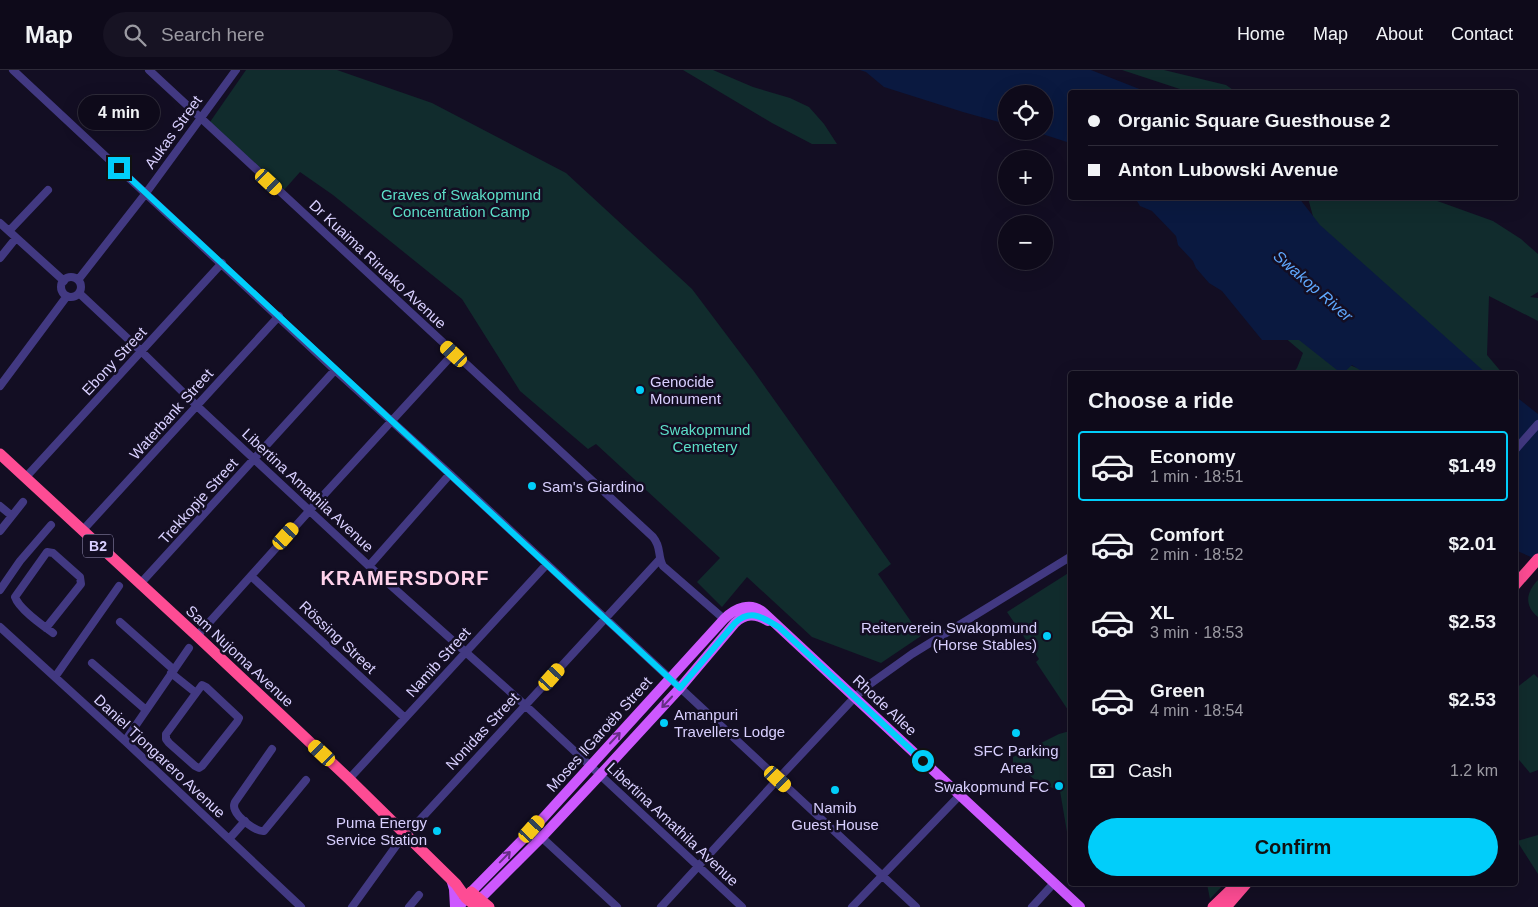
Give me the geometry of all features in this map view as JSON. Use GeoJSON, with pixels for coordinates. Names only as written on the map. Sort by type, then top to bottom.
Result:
{"type":"FeatureCollection","features":[{"type":"Feature","properties":{"kind":"highway","name":"Sam Nujoma Avenue"},"geometry":{"type":"LineString","coordinates":[[0,454],[349,779],[474,903]]}},
{"type":"Feature","properties":{"kind":"highway"},"geometry":{"type":"LineString","coordinates":[[1518,582],[1538,559]]}},
{"type":"Feature","properties":{"kind":"highway"},"geometry":{"type":"LineString","coordinates":[[1218,907],[1235,886]]}},
{"type":"Feature","properties":{"kind":"highway"},"geometry":{"type":"LineString","coordinates":[[1218,907],[1244,886]]}},
{"type":"Feature","properties":{"kind":"main road","name":"Moses ǁGaroëb Street"},"geometry":{"type":"LineString","coordinates":[[474,903],[532,829],[724,619],[740,608],[750,607],[761,610],[779,627]]}},
{"type":"Feature","properties":{"kind":"main road","name":"Moses ǁGaroëb Street"},"geometry":{"type":"LineString","coordinates":[[474,903],[541,838],[600,775],[680,688],[740,618],[749,615],[756,616],[779,627]]}},
{"type":"Feature","properties":{"kind":"main road","name":"Rhode Allee"},"geometry":{"type":"LineString","coordinates":[[779,627],[1080,907]]}},
{"type":"Feature","properties":{"kind":"main road"},"geometry":{"type":"LineString","coordinates":[[454,882],[454,907]]}},
{"type":"Feature","properties":{"kind":"street"},"geometry":{"type":"LineString","coordinates":[[13,70],[916,907]]}},
{"type":"Feature","properties":{"kind":"street","name":"Dr Kuaima Riruako Avenue"},"geometry":{"type":"LineString","coordinates":[[149,70],[653,537],[659,544],[660,559],[666,569],[724,619]]}},
{"type":"Feature","properties":{"kind":"street","name":"Aukas Street"},"geometry":{"type":"LineString","coordinates":[[78,280],[146,193],[236,70]]}},
{"type":"Feature","properties":{"kind":"street"},"geometry":{"type":"LineString","coordinates":[[9,231],[48,190]]}},
{"type":"Feature","properties":{"kind":"street"},"geometry":{"type":"LineString","coordinates":[[0,223],[64,281]]}},
{"type":"Feature","properties":{"kind":"street"},"geometry":{"type":"LineString","coordinates":[[0,258],[16,238]]}},
{"type":"Feature","properties":{"kind":"street","name":"Ebony Street"},"geometry":{"type":"LineString","coordinates":[[26,478],[222,263]]}},
{"type":"Feature","properties":{"kind":"street"},"geometry":{"type":"LineString","coordinates":[[69,278],[78,280],[81,286],[79,294],[67,296],[61,287],[64,281],[69,278]]}},
{"type":"Feature","properties":{"kind":"street","name":"Libertina Amathila Avenue"},"geometry":{"type":"LineString","coordinates":[[79,294],[369,566],[526,706],[742,907]]}},
{"type":"Feature","properties":{"kind":"street"},"geometry":{"type":"LineString","coordinates":[[0,386],[67,296]]}},
{"type":"Feature","properties":{"kind":"street","name":"Waterbank Street"},"geometry":{"type":"LineString","coordinates":[[82,531],[279,316]]}},
{"type":"Feature","properties":{"kind":"street"},"geometry":{"type":"LineString","coordinates":[[197,636],[454,354]]}},
{"type":"Feature","properties":{"kind":"street","name":"Trekkopje Street"},"geometry":{"type":"LineString","coordinates":[[140,584],[336,370]]}},
{"type":"Feature","properties":{"kind":"street"},"geometry":{"type":"LineString","coordinates":[[1518,447],[1538,424]]}},
{"type":"Feature","properties":{"kind":"street"},"geometry":{"type":"LineString","coordinates":[[369,566],[450,474]]}},
{"type":"Feature","properties":{"kind":"street"},"geometry":{"type":"LineString","coordinates":[[0,531],[23,502]]}},
{"type":"Feature","properties":{"kind":"street"},"geometry":{"type":"LineString","coordinates":[[0,506],[12,516]]}},
{"type":"Feature","properties":{"kind":"street"},"geometry":{"type":"LineString","coordinates":[[0,590],[20,562],[51,525]]}},
{"type":"Feature","properties":{"kind":"street"},"geometry":{"type":"LineString","coordinates":[[47,552],[53,552],[82,580],[49,630],[18,603],[15,597],[33,572],[47,552]]}},
{"type":"Feature","properties":{"kind":"street"},"geometry":{"type":"LineString","coordinates":[[660,907],[855,697],[870,684],[912,654],[1068,558]]}},
{"type":"Feature","properties":{"kind":"street","name":"Nonidas Street"},"geometry":{"type":"LineString","coordinates":[[406,834],[660,559]]}},
{"type":"Feature","properties":{"kind":"street"},"geometry":{"type":"LineString","coordinates":[[20,562],[33,572]]}},
{"type":"Feature","properties":{"kind":"street","name":"Namib Street"},"geometry":{"type":"LineString","coordinates":[[349,779],[547,564]]}},
{"type":"Feature","properties":{"kind":"street","name":"Rössing Street"},"geometry":{"type":"LineString","coordinates":[[251,576],[405,718]]}},
{"type":"Feature","properties":{"kind":"street"},"geometry":{"type":"LineString","coordinates":[[55,677],[119,586]]}},
{"type":"Feature","properties":{"kind":"street"},"geometry":{"type":"LineString","coordinates":[[120,622],[196,693]]}},
{"type":"Feature","properties":{"kind":"street","name":"Daniel Tjongarero Avenue"},"geometry":{"type":"LineString","coordinates":[[0,627],[125,741],[301,907]]}},
{"type":"Feature","properties":{"kind":"street"},"geometry":{"type":"LineString","coordinates":[[125,741],[189,648]]}},
{"type":"Feature","properties":{"kind":"street"},"geometry":{"type":"LineString","coordinates":[[92,663],[146,710]]}},
{"type":"Feature","properties":{"kind":"street"},"geometry":{"type":"LineString","coordinates":[[204,685],[238,718],[237,722],[199,768],[166,739],[166,734],[196,693],[204,685]]}},
{"type":"Feature","properties":{"kind":"street"},"geometry":{"type":"LineString","coordinates":[[272,749],[235,802],[235,811],[245,821],[260,831],[264,831],[306,780]]}},
{"type":"Feature","properties":{"kind":"street"},"geometry":{"type":"LineString","coordinates":[[852,907],[960,795]]}},
{"type":"Feature","properties":{"kind":"street"},"geometry":{"type":"LineString","coordinates":[[229,839],[245,821]]}},
{"type":"Feature","properties":{"kind":"street"},"geometry":{"type":"LineString","coordinates":[[532,829],[617,907]]}},
{"type":"Feature","properties":{"kind":"street"},"geometry":{"type":"LineString","coordinates":[[352,907],[396,846]]}},
{"type":"Feature","properties":{"kind":"street"},"geometry":{"type":"LineString","coordinates":[[1032,907],[1054,883]]}},
{"type":"Feature","properties":{"kind":"street"},"geometry":{"type":"LineString","coordinates":[[409,907],[419,894]]}},
{"type":"Feature","properties":{"kind":"green space"},"geometry":{"type":"Polygon","coordinates":[[[246,70],[337,70],[432,103],[566,173],[692,289],[753,370],[891,564],[878,574],[921,636],[881,663],[812,637],[747,577],[722,607],[697,582],[720,558],[596,444],[588,449],[520,391],[462,299],[333,195],[300,172],[284,190],[210,122],[246,70]]]}},
{"type":"Feature","properties":{"kind":"green space"},"geometry":{"type":"Polygon","coordinates":[[[683,70],[713,70],[753,87],[790,98],[809,107],[824,124],[837,144],[812,144],[772,123],[683,70]]]}},
{"type":"Feature","properties":{"kind":"green space"},"geometry":{"type":"Polygon","coordinates":[[[1122,70],[1164,70],[1226,85],[1233,90],[1183,90],[1122,70]]]}},
{"type":"Feature","properties":{"kind":"green space"},"geometry":{"type":"Polygon","coordinates":[[[1309,200],[1435,200],[1493,221],[1521,239],[1538,254],[1538,292],[1530,297],[1538,298],[1538,321],[1489,296],[1487,355],[1500,371],[1404,371],[1317,231],[1309,200]]]}},
{"type":"Feature","properties":{"kind":"green space"},"geometry":{"type":"Polygon","coordinates":[[[1264,320],[1339,361],[1365,371],[1294,371],[1303,353],[1264,320]]]}},
{"type":"Feature","properties":{"kind":"green space","name":"Reiterverein Swakopmund (Horse Stables)"},"geometry":{"type":"Polygon","coordinates":[[[1068,573],[1068,710],[1036,662],[1039,659],[1007,612],[1068,573]]]}},
{"type":"Feature","properties":{"kind":"green space"},"geometry":{"type":"Polygon","coordinates":[[[1538,580],[1538,617],[1530,608],[1528,599],[1531,589],[1538,580]]]}},
{"type":"Feature","properties":{"kind":"green space"},"geometry":{"type":"Polygon","coordinates":[[[1534,674],[1538,678],[1538,770],[1530,773],[1518,759],[1518,687],[1534,674]]]}},
{"type":"Feature","properties":{"kind":"green space","name":"Swakopmund FC"},"geometry":{"type":"Polygon","coordinates":[[[1068,732],[1068,838],[1060,791],[1038,782],[1013,763],[1013,757],[1059,734],[1068,732]]]}},
{"type":"Feature","properties":{"kind":"green space"},"geometry":{"type":"Polygon","coordinates":[[[1538,835],[1538,874],[1518,843],[1518,841],[1538,835]]]}},
{"type":"Feature","properties":{"kind":"green space"},"geometry":{"type":"Polygon","coordinates":[[[1207,886],[1222,886],[1210,899],[1207,886]]]}},
{"type":"Feature","properties":{"kind":"water"},"geometry":{"type":"Polygon","coordinates":[[[860,70],[1091,70],[1142,90],[1068,90],[1068,142],[1053,137],[1053,85],[998,85],[998,122],[884,87],[866,72],[860,70]]]}},
{"type":"Feature","properties":{"kind":"water","name":"Swakop River"},"geometry":{"type":"Polygon","coordinates":[[[1301,200],[1320,225],[1484,371],[1361,371],[1352,365],[1345,371],[1338,371],[1299,340],[1262,340],[1222,291],[1209,283],[1196,268],[1193,261],[1178,245],[1176,236],[1152,211],[1140,206],[1137,201],[1301,200]]]}},
{"type":"Feature","properties":{"kind":"water"},"geometry":{"type":"Polygon","coordinates":[[[1518,398],[1538,414],[1538,560],[1518,551],[1518,398]]]}},
{"type":"Feature","properties":{"kind":"place","name":"Genocide Monument"},"geometry":{"type":"Point","coordinates":[640,390]}},
{"type":"Feature","properties":{"kind":"place","name":"Sam's Giardino"},"geometry":{"type":"Point","coordinates":[532,486]}},
{"type":"Feature","properties":{"kind":"place","name":"Reiterverein Swakopmund (Horse Stables)"},"geometry":{"type":"Point","coordinates":[1047,636]}},
{"type":"Feature","properties":{"kind":"place","name":"Amanpuri Travellers Lodge"},"geometry":{"type":"Point","coordinates":[664,723]}},
{"type":"Feature","properties":{"kind":"place","name":"SFC Parking Area"},"geometry":{"type":"Point","coordinates":[1016,733]}},
{"type":"Feature","properties":{"kind":"place","name":"Swakopmund FC"},"geometry":{"type":"Point","coordinates":[1059,786]}},
{"type":"Feature","properties":{"kind":"place","name":"Namib Guest House"},"geometry":{"type":"Point","coordinates":[835,790]}},
{"type":"Feature","properties":{"kind":"place","name":"Puma Energy Service Station"},"geometry":{"type":"Point","coordinates":[437,831]}},
{"type":"Feature","properties":{"kind":"district","name":"KRAMERSDORF"},"geometry":{"type":"Point","coordinates":[405,578]}},
{"type":"Feature","properties":{"kind":"route"},"geometry":{"type":"LineString","coordinates":[[119,168],[680,688],[740,618],[749,615],[763,618],[779,627],[923,761]]}},
{"type":"Feature","properties":{"kind":"park label","name":"Graves of Swakopmund Concentration Camp"},"geometry":{"type":"Point","coordinates":[461,202]}},
{"type":"Feature","properties":{"kind":"park label","name":"Swakopmund Cemetery"},"geometry":{"type":"Point","coordinates":[705,438]}}]}
